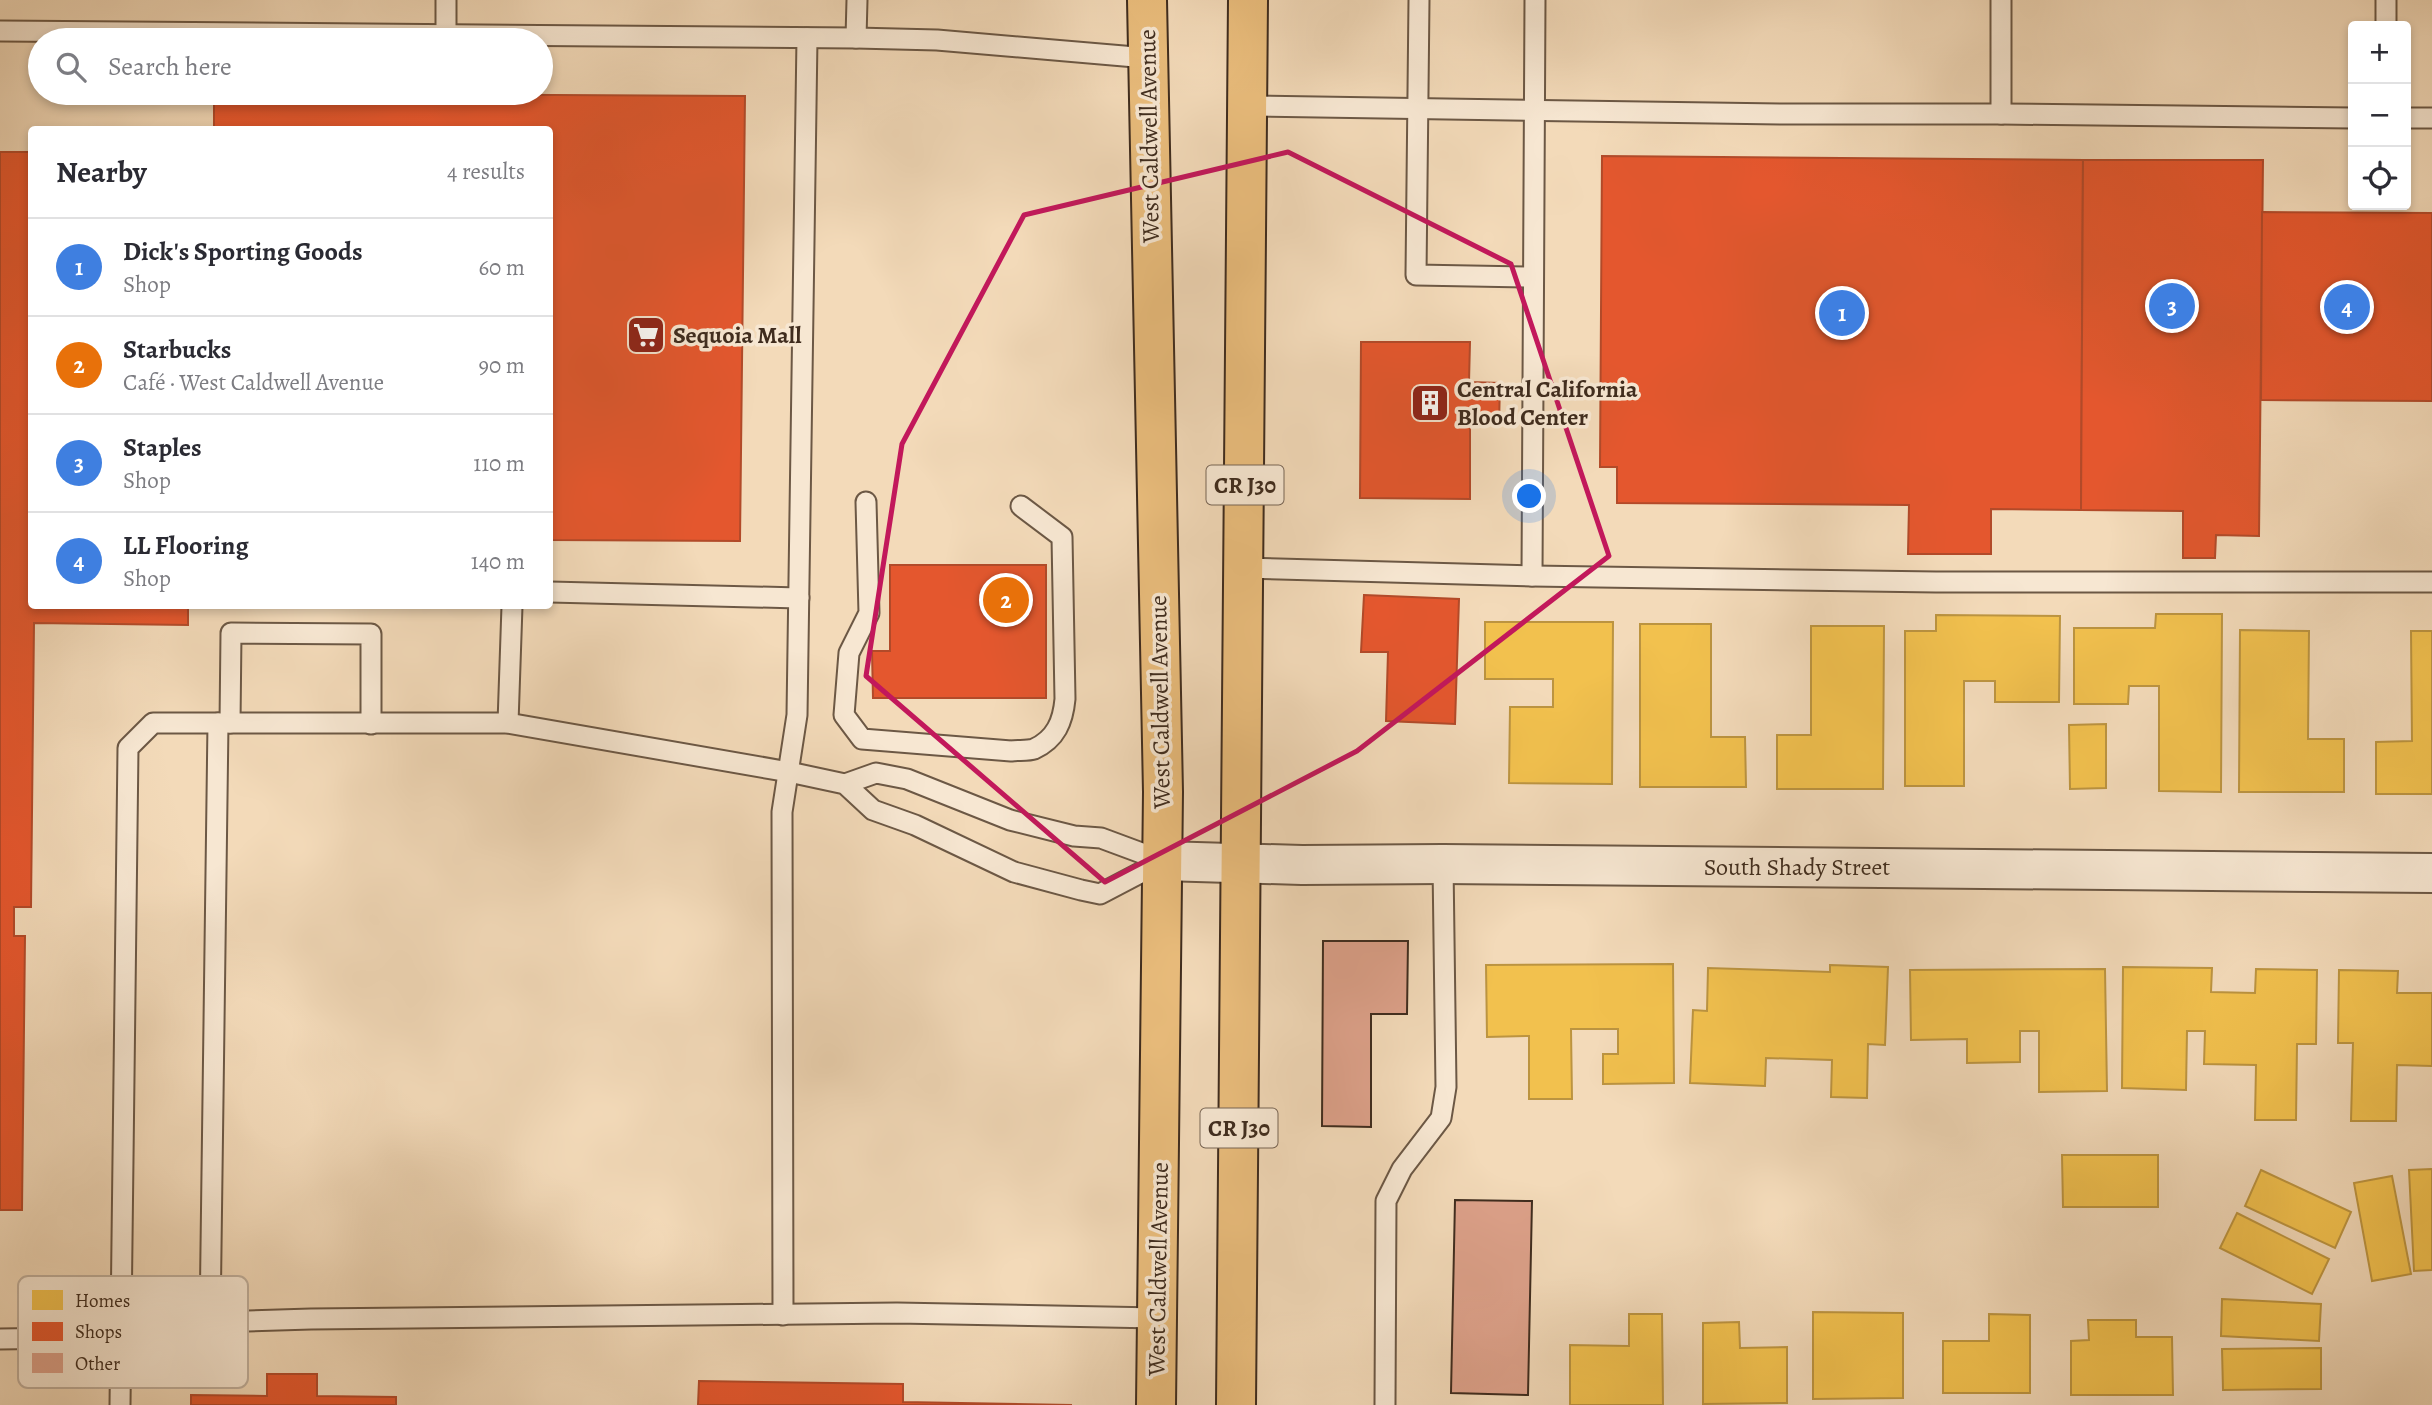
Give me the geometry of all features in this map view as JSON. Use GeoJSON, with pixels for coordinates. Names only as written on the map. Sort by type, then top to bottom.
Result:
{"type":"FeatureCollection","features":[{"type":"Feature","properties":{"kind":"main road","name":"West Caldwell Avenue"},"geometry":{"type":"LineString","coordinates":[[1147,0],[1163,861],[1156,1405]]}},
{"type":"Feature","properties":{"kind":"main road","name":"CR J30"},"geometry":{"type":"LineString","coordinates":[[1236,1405],[1248,0]]}},
{"type":"Feature","properties":{"kind":"street","name":"South Shady Street"},"geometry":{"type":"LineString","coordinates":[[1163,861],[2432,873]]}},
{"type":"Feature","properties":{"kind":"lane"},"geometry":{"type":"LineString","coordinates":[[446,0],[446,28]]}},
{"type":"Feature","properties":{"kind":"lane"},"geometry":{"type":"LineString","coordinates":[[856,38],[857,0]]}},
{"type":"Feature","properties":{"kind":"lane"},"geometry":{"type":"LineString","coordinates":[[1419,0],[1416,275],[1533,277]]}},
{"type":"Feature","properties":{"kind":"lane"},"geometry":{"type":"LineString","coordinates":[[1532,576],[1535,0]]}},
{"type":"Feature","properties":{"kind":"lane"},"geometry":{"type":"LineString","coordinates":[[2001,0],[2001,114]]}},
{"type":"Feature","properties":{"kind":"lane"},"geometry":{"type":"LineString","coordinates":[[2386,0],[2386,21]]}},
{"type":"Feature","properties":{"kind":"lane"},"geometry":{"type":"LineString","coordinates":[[0,31],[28,31]]}},
{"type":"Feature","properties":{"kind":"lane"},"geometry":{"type":"LineString","coordinates":[[553,37],[937,40],[1147,58]]}},
{"type":"Feature","properties":{"kind":"lane"},"geometry":{"type":"LineString","coordinates":[[783,1315],[781,865],[782,812],[797,715],[807,38]]}},
{"type":"Feature","properties":{"kind":"lane"},"geometry":{"type":"LineString","coordinates":[[1247,106],[1418,110],[2348,118]]}},
{"type":"Feature","properties":{"kind":"lane"},"geometry":{"type":"LineString","coordinates":[[2411,118],[2432,118]]}},
{"type":"Feature","properties":{"kind":"lane"},"geometry":{"type":"LineString","coordinates":[[866,502],[869,613],[849,653],[844,715],[862,739],[1011,751],[1033,749],[1051,736],[1063,720],[1065,699],[1062,537],[1021,506]]}},
{"type":"Feature","properties":{"kind":"lane"},"geometry":{"type":"LineString","coordinates":[[1244,568],[1532,576],[1936,582],[2432,582]]}},
{"type":"Feature","properties":{"kind":"lane"},"geometry":{"type":"LineString","coordinates":[[553,592],[799,598]]}},
{"type":"Feature","properties":{"kind":"lane"},"geometry":{"type":"LineString","coordinates":[[508,723],[512,609]]}},
{"type":"Feature","properties":{"kind":"lane"},"geometry":{"type":"LineString","coordinates":[[211,1276],[224,723],[231,633],[371,634],[371,724]]}},
{"type":"Feature","properties":{"kind":"lane"},"geometry":{"type":"LineString","coordinates":[[121,1276],[128,747],[153,723],[508,723],[845,784],[873,810],[915,825],[1014,872],[1070,888],[1100,894],[1163,861]]}},
{"type":"Feature","properties":{"kind":"lane"},"geometry":{"type":"LineString","coordinates":[[845,784],[876,773],[907,779],[1010,820],[1074,836],[1101,838],[1163,861]]}},
{"type":"Feature","properties":{"kind":"lane"},"geometry":{"type":"LineString","coordinates":[[1385,1405],[1386,1201],[1402,1168],[1441,1118],[1446,1087],[1443,864]]}},
{"type":"Feature","properties":{"kind":"lane"},"geometry":{"type":"LineString","coordinates":[[248,1321],[950,1313],[1157,1318]]}},
{"type":"Feature","properties":{"kind":"lane"},"geometry":{"type":"LineString","coordinates":[[0,1339],[18,1339]]}},
{"type":"Feature","properties":{"kind":"highlighted area"},"geometry":{"type":"Polygon","coordinates":[[[1288,152],[1511,264],[1609,556],[1357,751],[1105,882],[866,676],[902,444],[1024,215],[1288,152]]]}},
{"type":"Feature","properties":{"kind":"building: Homes"},"geometry":{"type":"Polygon","coordinates":[[[2156,614],[2222,614],[2221,792],[2159,791],[2159,686],[2129,686],[2128,704],[2074,704],[2074,628],[2155,628],[2156,614]]]}},
{"type":"Feature","properties":{"kind":"building: Homes"},"geometry":{"type":"Polygon","coordinates":[[[1936,615],[2060,616],[2059,702],[1995,702],[1995,681],[1964,681],[1964,786],[1905,786],[1905,631],[1936,631],[1936,615]]]}},
{"type":"Feature","properties":{"kind":"building: Homes"},"geometry":{"type":"Polygon","coordinates":[[[1485,622],[1613,622],[1612,784],[1509,783],[1510,707],[1553,707],[1553,679],[1485,679],[1485,622]]]}},
{"type":"Feature","properties":{"kind":"building: Homes"},"geometry":{"type":"Polygon","coordinates":[[[1640,624],[1711,624],[1711,737],[1745,737],[1746,787],[1640,787],[1640,624]]]}},
{"type":"Feature","properties":{"kind":"building: Homes"},"geometry":{"type":"Polygon","coordinates":[[[1811,626],[1884,626],[1883,789],[1777,789],[1777,735],[1811,735],[1811,626]]]}},
{"type":"Feature","properties":{"kind":"building: Homes"},"geometry":{"type":"Polygon","coordinates":[[[2240,630],[2309,631],[2308,739],[2344,739],[2344,792],[2239,792],[2240,630]]]}},
{"type":"Feature","properties":{"kind":"building: Homes"},"geometry":{"type":"Polygon","coordinates":[[[2411,631],[2432,631],[2432,794],[2376,794],[2376,742],[2412,741],[2411,631]]]}},
{"type":"Feature","properties":{"kind":"building: Homes"},"geometry":{"type":"Polygon","coordinates":[[[2106,724],[2106,788],[2070,789],[2069,725],[2106,724]]]}},
{"type":"Feature","properties":{"kind":"building: Homes"},"geometry":{"type":"Polygon","coordinates":[[[1673,964],[1674,1083],[1603,1084],[1603,1054],[1618,1054],[1618,1029],[1571,1029],[1572,1099],[1529,1099],[1529,1036],[1487,1037],[1486,965],[1673,964]]]}},
{"type":"Feature","properties":{"kind":"building: Homes"},"geometry":{"type":"Polygon","coordinates":[[[1830,965],[1888,967],[1885,1045],[1868,1044],[1867,1098],[1831,1097],[1832,1060],[1766,1058],[1765,1086],[1690,1083],[1693,1010],[1707,1011],[1708,968],[1830,972],[1830,965]]]}},
{"type":"Feature","properties":{"kind":"building: Homes"},"geometry":{"type":"Polygon","coordinates":[[[2123,967],[2212,968],[2211,992],[2255,993],[2256,969],[2317,970],[2316,1044],[2297,1044],[2296,1120],[2255,1120],[2256,1065],[2204,1064],[2205,1031],[2187,1031],[2186,1090],[2122,1088],[2123,967]]]}},
{"type":"Feature","properties":{"kind":"building: Homes"},"geometry":{"type":"Polygon","coordinates":[[[2105,969],[2107,1091],[2039,1092],[2039,1031],[2020,1031],[2020,1062],[1967,1063],[1967,1039],[1911,1040],[1910,970],[2105,969]]]}},
{"type":"Feature","properties":{"kind":"building: Homes"},"geometry":{"type":"Polygon","coordinates":[[[2339,970],[2398,971],[2397,993],[2432,993],[2432,1066],[2397,1065],[2396,1121],[2351,1121],[2353,1043],[2338,1043],[2339,970]]]}},
{"type":"Feature","properties":{"kind":"building: Homes"},"geometry":{"type":"Polygon","coordinates":[[[2062,1155],[2158,1155],[2158,1207],[2063,1207],[2062,1155]]]}},
{"type":"Feature","properties":{"kind":"building: Homes"},"geometry":{"type":"Polygon","coordinates":[[[2432,1169],[2432,1270],[2414,1271],[2409,1170],[2432,1169]]]}},
{"type":"Feature","properties":{"kind":"building: Homes"},"geometry":{"type":"Polygon","coordinates":[[[2261,1170],[2351,1212],[2335,1248],[2245,1206],[2261,1170]]]}},
{"type":"Feature","properties":{"kind":"building: Homes"},"geometry":{"type":"Polygon","coordinates":[[[2392,1176],[2411,1274],[2372,1281],[2354,1183],[2392,1176]]]}},
{"type":"Feature","properties":{"kind":"building: Homes"},"geometry":{"type":"Polygon","coordinates":[[[2237,1213],[2329,1259],[2312,1294],[2220,1248],[2237,1213]]]}},
{"type":"Feature","properties":{"kind":"building: Homes"},"geometry":{"type":"Polygon","coordinates":[[[2222,1299],[2321,1304],[2319,1341],[2221,1336],[2222,1299]]]}},
{"type":"Feature","properties":{"kind":"building: Homes"},"geometry":{"type":"Polygon","coordinates":[[[1813,1312],[1903,1313],[1903,1398],[1813,1399],[1813,1312]]]}},
{"type":"Feature","properties":{"kind":"building: Homes"},"geometry":{"type":"Polygon","coordinates":[[[1629,1314],[1662,1314],[1663,1405],[1570,1405],[1570,1345],[1629,1346],[1629,1314]]]}},
{"type":"Feature","properties":{"kind":"building: Homes"},"geometry":{"type":"Polygon","coordinates":[[[1989,1314],[2030,1315],[2030,1393],[1943,1393],[1943,1341],[1989,1341],[1989,1314]]]}},
{"type":"Feature","properties":{"kind":"building: Homes"},"geometry":{"type":"Polygon","coordinates":[[[2088,1320],[2136,1320],[2136,1337],[2172,1337],[2173,1395],[2071,1395],[2071,1341],[2089,1340],[2088,1320]]]}},
{"type":"Feature","properties":{"kind":"building: Homes"},"geometry":{"type":"Polygon","coordinates":[[[1739,1322],[1740,1348],[1787,1347],[1787,1403],[1703,1404],[1703,1323],[1739,1322]]]}},
{"type":"Feature","properties":{"kind":"building: Homes"},"geometry":{"type":"Polygon","coordinates":[[[2321,1348],[2321,1389],[2223,1390],[2222,1349],[2321,1348]]]}},
{"type":"Feature","properties":{"kind":"building: Shops","name":"Sequoia Mall"},"geometry":{"type":"Polygon","coordinates":[[[553,95],[745,96],[740,541],[553,540],[553,126],[214,126],[214,105],[553,105],[553,95]]]}},
{"type":"Feature","properties":{"kind":"building: Shops"},"geometry":{"type":"Polygon","coordinates":[[[0,152],[28,152],[28,609],[188,609],[188,625],[34,623],[31,907],[14,907],[14,936],[25,936],[22,1210],[0,1210],[0,152]]]}},
{"type":"Feature","properties":{"kind":"building: Shops"},"geometry":{"type":"Polygon","coordinates":[[[1602,156],[2083,160],[2081,510],[1991,509],[1991,554],[1908,554],[1909,505],[1617,503],[1617,467],[1600,467],[1602,156]]]}},
{"type":"Feature","properties":{"kind":"building: Shops"},"geometry":{"type":"Polygon","coordinates":[[[2083,160],[2263,160],[2259,536],[2216,535],[2215,558],[2183,558],[2183,511],[2081,510],[2083,160]]]}},
{"type":"Feature","properties":{"kind":"building: Shops"},"geometry":{"type":"Polygon","coordinates":[[[2262,212],[2432,213],[2432,401],[2261,400],[2262,212]]]}},
{"type":"Feature","properties":{"kind":"building: Shops","name":"Central California Blood Center"},"geometry":{"type":"Polygon","coordinates":[[[1361,342],[1470,342],[1469,382],[1500,383],[1499,425],[1470,424],[1470,499],[1360,498],[1361,342]]]}},
{"type":"Feature","properties":{"kind":"building: Shops"},"geometry":{"type":"Polygon","coordinates":[[[890,565],[1046,565],[1046,698],[873,698],[872,651],[890,651],[890,565]]]}},
{"type":"Feature","properties":{"kind":"building: Shops"},"geometry":{"type":"Polygon","coordinates":[[[1364,595],[1459,599],[1455,724],[1386,721],[1388,652],[1361,652],[1364,595]]]}},
{"type":"Feature","properties":{"kind":"building: Shops"},"geometry":{"type":"Polygon","coordinates":[[[267,1374],[317,1374],[317,1396],[396,1397],[396,1405],[191,1405],[191,1395],[267,1396],[267,1374]]]}},
{"type":"Feature","properties":{"kind":"building: Shops"},"geometry":{"type":"Polygon","coordinates":[[[699,1381],[903,1384],[903,1402],[1072,1405],[698,1405],[699,1381]]]}},
{"type":"Feature","properties":{"kind":"building: Other"},"geometry":{"type":"Polygon","coordinates":[[[1323,941],[1408,941],[1407,1014],[1371,1014],[1371,1127],[1322,1126],[1323,941]]]}},
{"type":"Feature","properties":{"kind":"building: Other"},"geometry":{"type":"Polygon","coordinates":[[[1455,1200],[1532,1201],[1528,1395],[1451,1393],[1455,1200]]]}},
{"type":"Feature","properties":{"kind":"place","name":"Staples"},"geometry":{"type":"Point","coordinates":[2172,306]}},
{"type":"Feature","properties":{"kind":"place","name":"LL Flooring"},"geometry":{"type":"Point","coordinates":[2347,307]}},
{"type":"Feature","properties":{"kind":"place","name":"Dick's Sporting Goods"},"geometry":{"type":"Point","coordinates":[1842,313]}},
{"type":"Feature","properties":{"kind":"place","name":"Sequoia Mall"},"geometry":{"type":"Point","coordinates":[646,335]}},
{"type":"Feature","properties":{"kind":"place","name":"Central California Blood Center"},"geometry":{"type":"Point","coordinates":[1430,403]}},
{"type":"Feature","properties":{"kind":"place","name":"Starbucks"},"geometry":{"type":"Point","coordinates":[1006,600]}}]}
